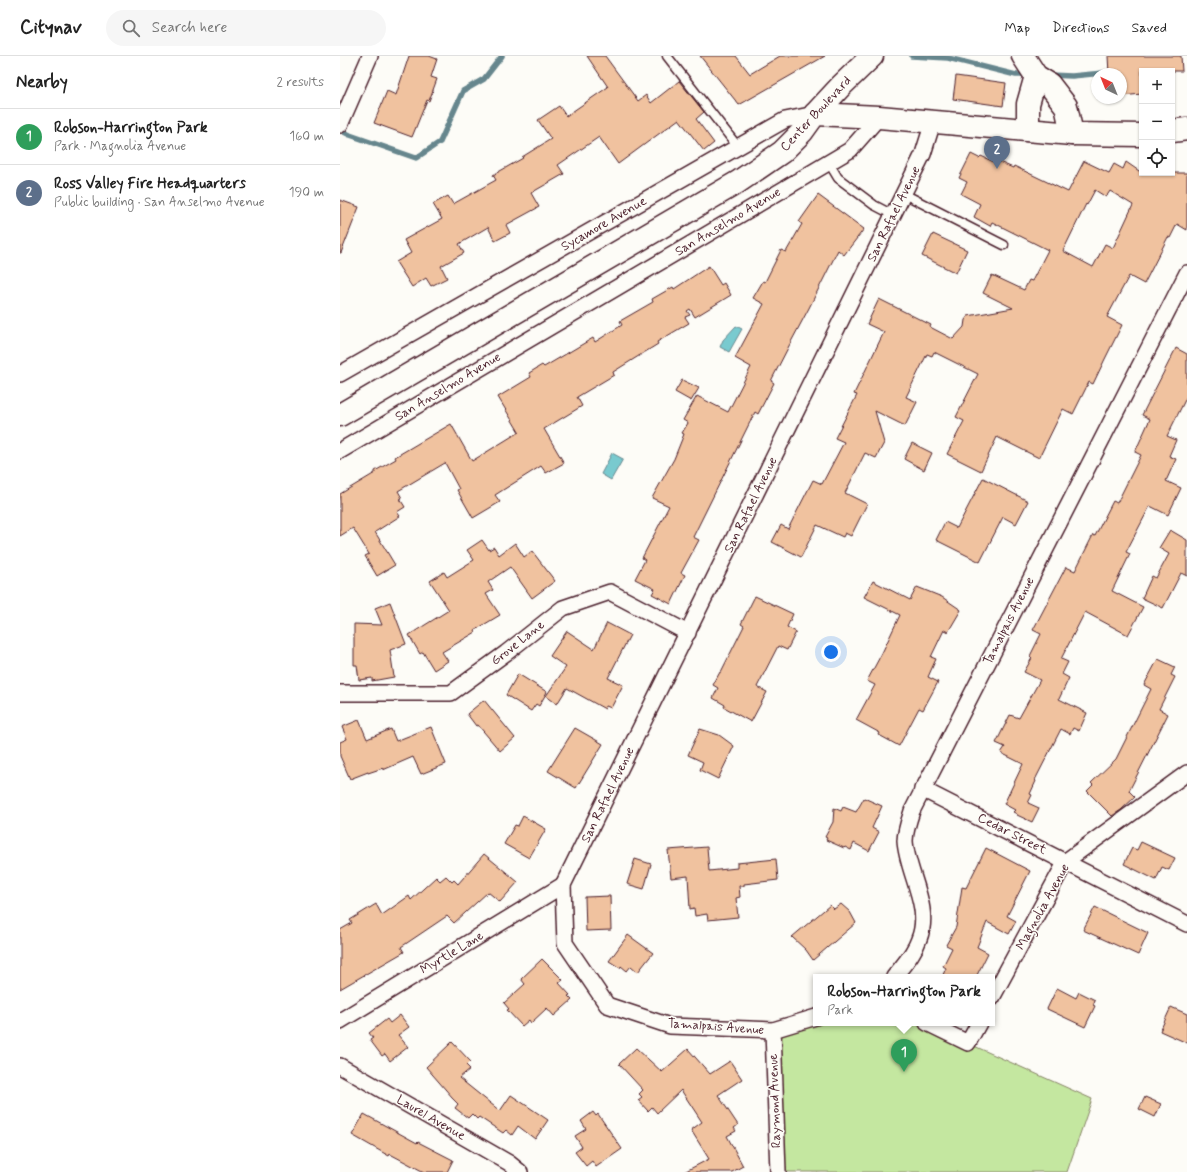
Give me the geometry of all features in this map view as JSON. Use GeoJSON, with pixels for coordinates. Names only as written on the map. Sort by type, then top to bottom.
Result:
{"type":"FeatureCollection","features":[{"type":"Feature","properties":{"kind":"main road"},"geometry":{"type":"LineString","coordinates":[[1023,56],[1033,85],[1028,104],[1028,130]]}},
{"type":"Feature","properties":{"kind":"main road","name":"Center Boulevard"},"geometry":{"type":"LineString","coordinates":[[340,415],[738,182],[782,152],[802,132],[815,114],[841,86],[868,60]]}},
{"type":"Feature","properties":{"kind":"main road"},"geometry":{"type":"LineString","coordinates":[[1033,85],[1049,84],[1066,106],[1072,134]]}},
{"type":"Feature","properties":{"kind":"main road","name":"Sycamore Avenue"},"geometry":{"type":"LineString","coordinates":[[815,114],[879,117]]}},
{"type":"Feature","properties":{"kind":"main road"},"geometry":{"type":"LineString","coordinates":[[879,117],[1072,134],[1139,136]]}},
{"type":"Feature","properties":{"kind":"main road"},"geometry":{"type":"LineString","coordinates":[[1175,131],[1187,129]]}},
{"type":"Feature","properties":{"kind":"street"},"geometry":{"type":"LineString","coordinates":[[341,123],[370,56]]}},
{"type":"Feature","properties":{"kind":"street","name":"Sycamore Avenue"},"geometry":{"type":"LineString","coordinates":[[340,374],[784,120],[815,114]]}},
{"type":"Feature","properties":{"kind":"street","name":"San Anselmo Avenue"},"geometry":{"type":"LineString","coordinates":[[340,451],[850,150],[879,117]]}},
{"type":"Feature","properties":{"kind":"street","name":"San Rafael Avenue"},"geometry":{"type":"LineString","coordinates":[[563,885],[904,194],[923,154],[933,122]]}},
{"type":"Feature","properties":{"kind":"street","name":"Tamalpais Avenue"},"geometry":{"type":"LineString","coordinates":[[896,974],[912,954],[920,938],[923,923],[921,904],[907,857],[905,839],[912,811],[1187,272]]}},
{"type":"Feature","properties":{"kind":"street","name":"Grove Lane"},"geometry":{"type":"LineString","coordinates":[[340,693],[451,693],[506,653],[563,608],[610,592],[688,633]]}},
{"type":"Feature","properties":{"kind":"street","name":"Magnolia Avenue"},"geometry":{"type":"LineString","coordinates":[[995,992],[1066,861],[1187,773]]}},
{"type":"Feature","properties":{"kind":"street","name":"Cedar Street"},"geometry":{"type":"LineString","coordinates":[[922,789],[1066,861],[1187,924]]}},
{"type":"Feature","properties":{"kind":"street","name":"Tamalpais Avenue"},"geometry":{"type":"LineString","coordinates":[[563,885],[565,943],[607,1005],[670,1026],[773,1030],[813,1018]]}},
{"type":"Feature","properties":{"kind":"street","name":"Myrtle Lane"},"geometry":{"type":"LineString","coordinates":[[340,1021],[563,885]]}},
{"type":"Feature","properties":{"kind":"street"},"geometry":{"type":"LineString","coordinates":[[933,1026],[968,1043],[976,1026]]}},
{"type":"Feature","properties":{"kind":"street","name":"Raymond Avenue"},"geometry":{"type":"LineString","coordinates":[[773,1030],[778,1172]]}},
{"type":"Feature","properties":{"kind":"street","name":"Laurel Avenue"},"geometry":{"type":"LineString","coordinates":[[340,1066],[509,1163],[520,1172]]}},
{"type":"Feature","properties":{"kind":"lane"},"geometry":{"type":"LineString","coordinates":[[668,56],[738,147]]}},
{"type":"Feature","properties":{"kind":"lane"},"geometry":{"type":"LineString","coordinates":[[829,163],[838,178],[874,206],[893,215]]}},
{"type":"Feature","properties":{"kind":"lane"},"geometry":{"type":"LineString","coordinates":[[904,194],[1004,245]]}},
{"type":"Feature","properties":{"kind":"green space"},"geometry":{"type":"Polygon","coordinates":[[[813,1023],[813,1026],[933,1026],[1092,1099],[1067,1172],[778,1172],[773,1030],[813,1023]]]}},
{"type":"Feature","properties":{"kind":"water"},"geometry":{"type":"Polygon","coordinates":[[[736,326],[742,329],[729,352],[720,347],[723,340],[736,326]]]}},
{"type":"Feature","properties":{"kind":"water"},"geometry":{"type":"Polygon","coordinates":[[[612,453],[623,459],[611,480],[601,474],[612,453]]]}},
{"type":"Feature","properties":{"kind":"building"},"geometry":{"type":"Polygon","coordinates":[[[409,56],[429,56],[437,59],[431,77],[437,79],[429,101],[427,100],[412,137],[374,123],[387,91],[396,95],[409,56]]]}},
{"type":"Feature","properties":{"kind":"building"},"geometry":{"type":"Polygon","coordinates":[[[587,56],[605,56],[638,101],[646,95],[651,103],[679,81],[704,112],[696,119],[714,143],[704,151],[679,119],[618,164],[599,137],[558,165],[564,174],[531,193],[539,207],[506,225],[510,233],[495,241],[488,227],[459,244],[464,253],[441,266],[447,278],[431,286],[426,278],[412,287],[396,262],[411,253],[404,240],[442,219],[433,204],[448,196],[453,204],[496,180],[493,175],[523,158],[522,157],[551,139],[538,120],[559,106],[566,116],[608,87],[587,56]]]}},
{"type":"Feature","properties":{"kind":"building"},"geometry":{"type":"Polygon","coordinates":[[[700,56],[736,56],[750,74],[780,56],[825,56],[739,105],[700,56]]]}},
{"type":"Feature","properties":{"kind":"building"},"geometry":{"type":"Polygon","coordinates":[[[1108,56],[1181,56],[1182,71],[1175,71],[1175,68],[1139,68],[1139,94],[1127,95],[1127,68],[1109,68],[1108,56]]]}},
{"type":"Feature","properties":{"kind":"building"},"geometry":{"type":"Polygon","coordinates":[[[956,76],[1006,83],[1003,106],[953,99],[956,76]]]}},
{"type":"Feature","properties":{"kind":"building"},"geometry":{"type":"Polygon","coordinates":[[[971,154],[979,158],[981,156],[996,163],[997,161],[1013,168],[1014,166],[1068,192],[1084,161],[1109,173],[1114,164],[1123,169],[1126,162],[1139,171],[1139,176],[1175,176],[1175,173],[1187,173],[1187,230],[1177,224],[1170,238],[1168,237],[1144,284],[1129,276],[1107,317],[1122,325],[1093,384],[1089,382],[1073,414],[1063,409],[1039,458],[997,437],[981,471],[947,454],[964,421],[956,417],[978,374],[934,352],[932,356],[927,354],[906,397],[917,402],[905,426],[875,411],[884,443],[876,458],[865,453],[845,493],[867,504],[851,536],[845,533],[843,537],[817,525],[801,557],[772,542],[781,525],[788,529],[813,480],[822,484],[844,442],[835,438],[857,395],[854,394],[884,332],[867,324],[879,299],[931,325],[930,327],[953,339],[964,327],[965,320],[968,316],[1013,308],[983,293],[992,275],[1024,290],[1029,280],[1032,281],[1048,250],[992,222],[990,226],[974,217],[980,204],[961,194],[967,182],[959,178],[971,154]],[[1095,190],[1087,205],[1086,204],[1063,251],[1093,267],[1105,244],[1113,248],[1133,205],[1110,191],[1106,197],[1095,190]]]}},
{"type":"Feature","properties":{"kind":"building"},"geometry":{"type":"Polygon","coordinates":[[[818,195],[864,229],[844,255],[838,250],[771,381],[774,383],[758,414],[755,412],[693,537],[699,540],[681,573],[685,575],[671,604],[652,594],[655,589],[635,579],[645,560],[642,558],[669,506],[652,498],[674,459],[684,434],[682,433],[688,423],[683,420],[697,396],[728,412],[751,367],[735,358],[764,304],[753,298],[763,281],[765,282],[781,250],[786,252],[802,224],[799,222],[818,195]]]}},
{"type":"Feature","properties":{"kind":"building"},"geometry":{"type":"Polygon","coordinates":[[[340,200],[359,207],[341,253],[340,253],[340,200]]]}},
{"type":"Feature","properties":{"kind":"building"},"geometry":{"type":"Polygon","coordinates":[[[933,234],[967,250],[956,273],[922,256],[933,234]]]}},
{"type":"Feature","properties":{"kind":"building"},"geometry":{"type":"Polygon","coordinates":[[[709,266],[721,285],[724,283],[731,295],[695,317],[690,309],[687,311],[690,315],[685,317],[689,323],[657,342],[658,344],[613,372],[614,375],[577,397],[582,406],[544,429],[564,463],[546,473],[541,466],[495,495],[500,502],[473,518],[457,490],[459,489],[445,463],[398,491],[402,498],[400,499],[405,507],[397,512],[400,516],[375,532],[395,565],[377,576],[365,556],[369,554],[353,528],[340,536],[340,494],[396,459],[395,457],[451,424],[472,461],[519,432],[498,397],[531,377],[529,373],[542,365],[544,367],[593,338],[595,342],[622,325],[620,321],[653,302],[652,299],[673,287],[674,289],[709,266]]]}},
{"type":"Feature","properties":{"kind":"building"},"geometry":{"type":"Polygon","coordinates":[[[1176,348],[1187,354],[1187,396],[1167,436],[1176,440],[1169,456],[1176,459],[1166,481],[1181,488],[1168,515],[1150,506],[1126,552],[1130,554],[1112,591],[1143,607],[1128,635],[1085,612],[1061,659],[1068,662],[1062,674],[1069,678],[1059,699],[1087,713],[1079,731],[1073,728],[1070,734],[1061,729],[1035,780],[1036,781],[1030,794],[1032,795],[1028,803],[1039,808],[1032,822],[1017,815],[1013,812],[1015,810],[1004,804],[1023,764],[1001,753],[1005,747],[996,743],[1010,715],[1019,718],[1040,680],[1024,672],[1032,658],[1030,656],[1041,634],[1033,630],[1066,567],[1075,571],[1093,535],[1095,536],[1113,501],[1117,503],[1141,455],[1135,452],[1150,419],[1142,415],[1176,348]]]}},
{"type":"Feature","properties":{"kind":"building"},"geometry":{"type":"Polygon","coordinates":[[[682,380],[699,388],[691,401],[675,392],[682,380]]]}},
{"type":"Feature","properties":{"kind":"building"},"geometry":{"type":"Polygon","coordinates":[[[912,443],[932,453],[924,470],[904,459],[912,443]]]}},
{"type":"Feature","properties":{"kind":"building"},"geometry":{"type":"Polygon","coordinates":[[[983,478],[1028,501],[1016,524],[1003,517],[980,562],[936,540],[945,522],[957,528],[983,478]]]}},
{"type":"Feature","properties":{"kind":"building"},"geometry":{"type":"Polygon","coordinates":[[[1170,530],[1187,540],[1187,576],[1181,573],[1163,608],[1142,598],[1152,576],[1156,578],[1169,554],[1159,548],[1170,530]]]}},
{"type":"Feature","properties":{"kind":"building"},"geometry":{"type":"Polygon","coordinates":[[[482,540],[489,550],[494,547],[499,555],[515,543],[524,557],[532,551],[555,581],[532,598],[510,567],[488,582],[493,590],[486,594],[500,615],[475,630],[476,632],[442,652],[448,661],[434,670],[423,652],[420,654],[409,635],[449,610],[430,581],[444,572],[447,577],[474,560],[467,550],[482,540]]]}},
{"type":"Feature","properties":{"kind":"building"},"geometry":{"type":"Polygon","coordinates":[[[873,581],[910,600],[917,587],[942,597],[961,610],[948,632],[944,630],[931,657],[936,659],[928,677],[938,682],[923,710],[919,708],[899,746],[879,735],[880,733],[856,720],[875,685],[867,681],[900,615],[864,597],[873,581]]]}},
{"type":"Feature","properties":{"kind":"building"},"geometry":{"type":"Polygon","coordinates":[[[755,596],[793,614],[787,627],[796,632],[787,650],[778,646],[757,687],[767,692],[751,722],[724,707],[725,705],[713,698],[718,688],[713,685],[744,626],[741,624],[755,596]]]}},
{"type":"Feature","properties":{"kind":"building"},"geometry":{"type":"Polygon","coordinates":[[[390,602],[406,644],[390,650],[394,677],[372,681],[372,678],[359,680],[357,665],[354,665],[354,624],[382,625],[375,608],[390,602]]]}},
{"type":"Feature","properties":{"kind":"building"},"geometry":{"type":"Polygon","coordinates":[[[607,623],[630,635],[608,678],[623,685],[611,708],[606,706],[605,709],[567,688],[557,704],[546,696],[566,667],[550,656],[567,631],[594,649],[607,623]]]}},
{"type":"Feature","properties":{"kind":"building"},"geometry":{"type":"Polygon","coordinates":[[[1158,659],[1175,667],[1171,675],[1175,677],[1159,709],[1168,714],[1129,791],[1135,797],[1112,816],[1087,791],[1093,785],[1091,783],[1116,759],[1151,689],[1144,685],[1158,659]]]}},
{"type":"Feature","properties":{"kind":"building"},"geometry":{"type":"Polygon","coordinates":[[[518,674],[547,692],[539,706],[536,704],[531,711],[506,695],[518,674]]]}},
{"type":"Feature","properties":{"kind":"building"},"geometry":{"type":"Polygon","coordinates":[[[484,700],[515,738],[500,751],[478,725],[476,726],[467,714],[484,700]]]}},
{"type":"Feature","properties":{"kind":"building"},"geometry":{"type":"Polygon","coordinates":[[[359,720],[367,739],[391,729],[396,741],[431,727],[446,764],[421,774],[413,757],[383,770],[383,768],[368,772],[350,779],[340,756],[340,742],[347,739],[342,727],[359,720]]]}},
{"type":"Feature","properties":{"kind":"building"},"geometry":{"type":"Polygon","coordinates":[[[575,728],[603,744],[576,788],[548,771],[575,728]]]}},
{"type":"Feature","properties":{"kind":"building"},"geometry":{"type":"Polygon","coordinates":[[[700,729],[719,735],[734,746],[718,779],[700,770],[703,762],[688,755],[700,729]]]}},
{"type":"Feature","properties":{"kind":"building"},"geometry":{"type":"Polygon","coordinates":[[[864,798],[882,806],[872,828],[879,832],[869,851],[854,843],[851,850],[826,840],[827,838],[825,837],[833,822],[834,808],[841,811],[843,807],[856,812],[864,798]]]}},
{"type":"Feature","properties":{"kind":"building"},"geometry":{"type":"Polygon","coordinates":[[[523,816],[546,829],[529,858],[504,844],[515,825],[518,826],[523,816]]]}},
{"type":"Feature","properties":{"kind":"building"},"geometry":{"type":"Polygon","coordinates":[[[1141,842],[1175,858],[1169,870],[1162,867],[1156,880],[1124,864],[1132,848],[1137,850],[1141,842]]]}},
{"type":"Feature","properties":{"kind":"building"},"geometry":{"type":"Polygon","coordinates":[[[707,847],[709,871],[737,868],[737,863],[776,859],[778,880],[744,884],[744,886],[739,886],[740,897],[736,898],[738,917],[708,920],[707,914],[695,916],[694,908],[690,909],[688,876],[671,878],[668,850],[707,847]]]}},
{"type":"Feature","properties":{"kind":"building"},"geometry":{"type":"Polygon","coordinates":[[[986,848],[1030,871],[1007,916],[1016,921],[1009,934],[987,922],[977,947],[988,953],[978,974],[943,974],[946,968],[943,966],[952,948],[946,945],[956,927],[962,887],[966,888],[986,848]]]}},
{"type":"Feature","properties":{"kind":"building"},"geometry":{"type":"Polygon","coordinates":[[[484,854],[518,882],[500,902],[488,892],[454,923],[447,916],[401,947],[404,952],[340,989],[340,930],[352,923],[350,920],[376,904],[382,915],[409,896],[411,900],[436,877],[440,881],[446,876],[452,882],[454,880],[458,884],[484,854]]]}},
{"type":"Feature","properties":{"kind":"building"},"geometry":{"type":"Polygon","coordinates":[[[635,859],[651,864],[644,889],[627,884],[635,859]]]}},
{"type":"Feature","properties":{"kind":"building"},"geometry":{"type":"Polygon","coordinates":[[[610,896],[611,930],[586,931],[585,897],[610,896]]]}},
{"type":"Feature","properties":{"kind":"building"},"geometry":{"type":"Polygon","coordinates":[[[841,904],[850,912],[856,923],[813,960],[806,950],[792,937],[830,905],[834,909],[841,904]]]}},
{"type":"Feature","properties":{"kind":"building"},"geometry":{"type":"Polygon","coordinates":[[[1095,907],[1148,933],[1138,955],[1083,930],[1095,907]]]}},
{"type":"Feature","properties":{"kind":"building"},"geometry":{"type":"Polygon","coordinates":[[[628,935],[653,953],[638,972],[631,966],[627,971],[621,966],[620,968],[609,961],[628,935]]]}},
{"type":"Feature","properties":{"kind":"building"},"geometry":{"type":"Polygon","coordinates":[[[542,959],[563,980],[559,983],[570,995],[568,996],[572,1000],[554,1016],[547,1008],[531,1023],[529,1020],[522,1026],[507,1010],[509,1009],[504,1003],[525,984],[521,979],[542,959]]]}},
{"type":"Feature","properties":{"kind":"building"},"geometry":{"type":"Polygon","coordinates":[[[1057,988],[1076,998],[1079,992],[1095,1000],[1093,1005],[1095,1006],[1085,1027],[1047,1009],[1057,988]]]}},
{"type":"Feature","properties":{"kind":"building"},"geometry":{"type":"Polygon","coordinates":[[[1171,1007],[1187,1014],[1187,1043],[1160,1031],[1171,1007]]]}},
{"type":"Feature","properties":{"kind":"building"},"geometry":{"type":"Polygon","coordinates":[[[400,1015],[409,1027],[398,1035],[408,1047],[390,1061],[385,1054],[382,1056],[370,1040],[373,1038],[369,1033],[387,1019],[390,1023],[400,1015]]]}},
{"type":"Feature","properties":{"kind":"building"},"geometry":{"type":"Polygon","coordinates":[[[452,1042],[470,1061],[466,1065],[470,1069],[459,1078],[500,1111],[511,1095],[548,1120],[535,1139],[518,1126],[512,1135],[506,1130],[503,1133],[479,1117],[477,1119],[472,1114],[468,1118],[455,1108],[458,1104],[426,1067],[452,1042]]]}},
{"type":"Feature","properties":{"kind":"building"},"geometry":{"type":"Polygon","coordinates":[[[636,1048],[662,1072],[688,1049],[710,1074],[730,1061],[742,1079],[718,1095],[738,1125],[734,1128],[736,1131],[727,1136],[743,1166],[732,1172],[684,1172],[709,1159],[691,1130],[702,1122],[681,1090],[657,1113],[652,1107],[648,1111],[638,1100],[642,1097],[639,1094],[643,1090],[619,1064],[636,1048]]]}},
{"type":"Feature","properties":{"kind":"building"},"geometry":{"type":"Polygon","coordinates":[[[1145,1097],[1161,1104],[1155,1117],[1139,1109],[1145,1097]]]}},
{"type":"Feature","properties":{"kind":"building"},"geometry":{"type":"Polygon","coordinates":[[[593,1112],[596,1116],[598,1114],[622,1149],[596,1167],[592,1161],[586,1166],[575,1152],[582,1147],[575,1136],[586,1129],[581,1121],[593,1112]]]}},
{"type":"Feature","properties":{"kind":"building"},"geometry":{"type":"Polygon","coordinates":[[[364,1114],[417,1143],[418,1142],[453,1160],[447,1172],[424,1172],[390,1154],[389,1156],[352,1135],[364,1114]]]}},
{"type":"Feature","properties":{"kind":"waterway"},"geometry":{"type":"LineString","coordinates":[[340,130],[350,135],[416,158],[440,142],[463,91],[484,79],[502,56]]}},
{"type":"Feature","properties":{"kind":"waterway"},"geometry":{"type":"LineString","coordinates":[[912,56],[948,58],[1016,75],[1028,75]]}},
{"type":"Feature","properties":{"kind":"waterway"},"geometry":{"type":"LineString","coordinates":[[1049,75],[1072,76],[1091,74]]}},
{"type":"Feature","properties":{"kind":"place","name":"Ross Valley Fire Headquarters"},"geometry":{"type":"Point","coordinates":[997,169]}},
{"type":"Feature","properties":{"kind":"place","name":"Robson-Harrington Park"},"geometry":{"type":"Point","coordinates":[904,1072]}}]}
